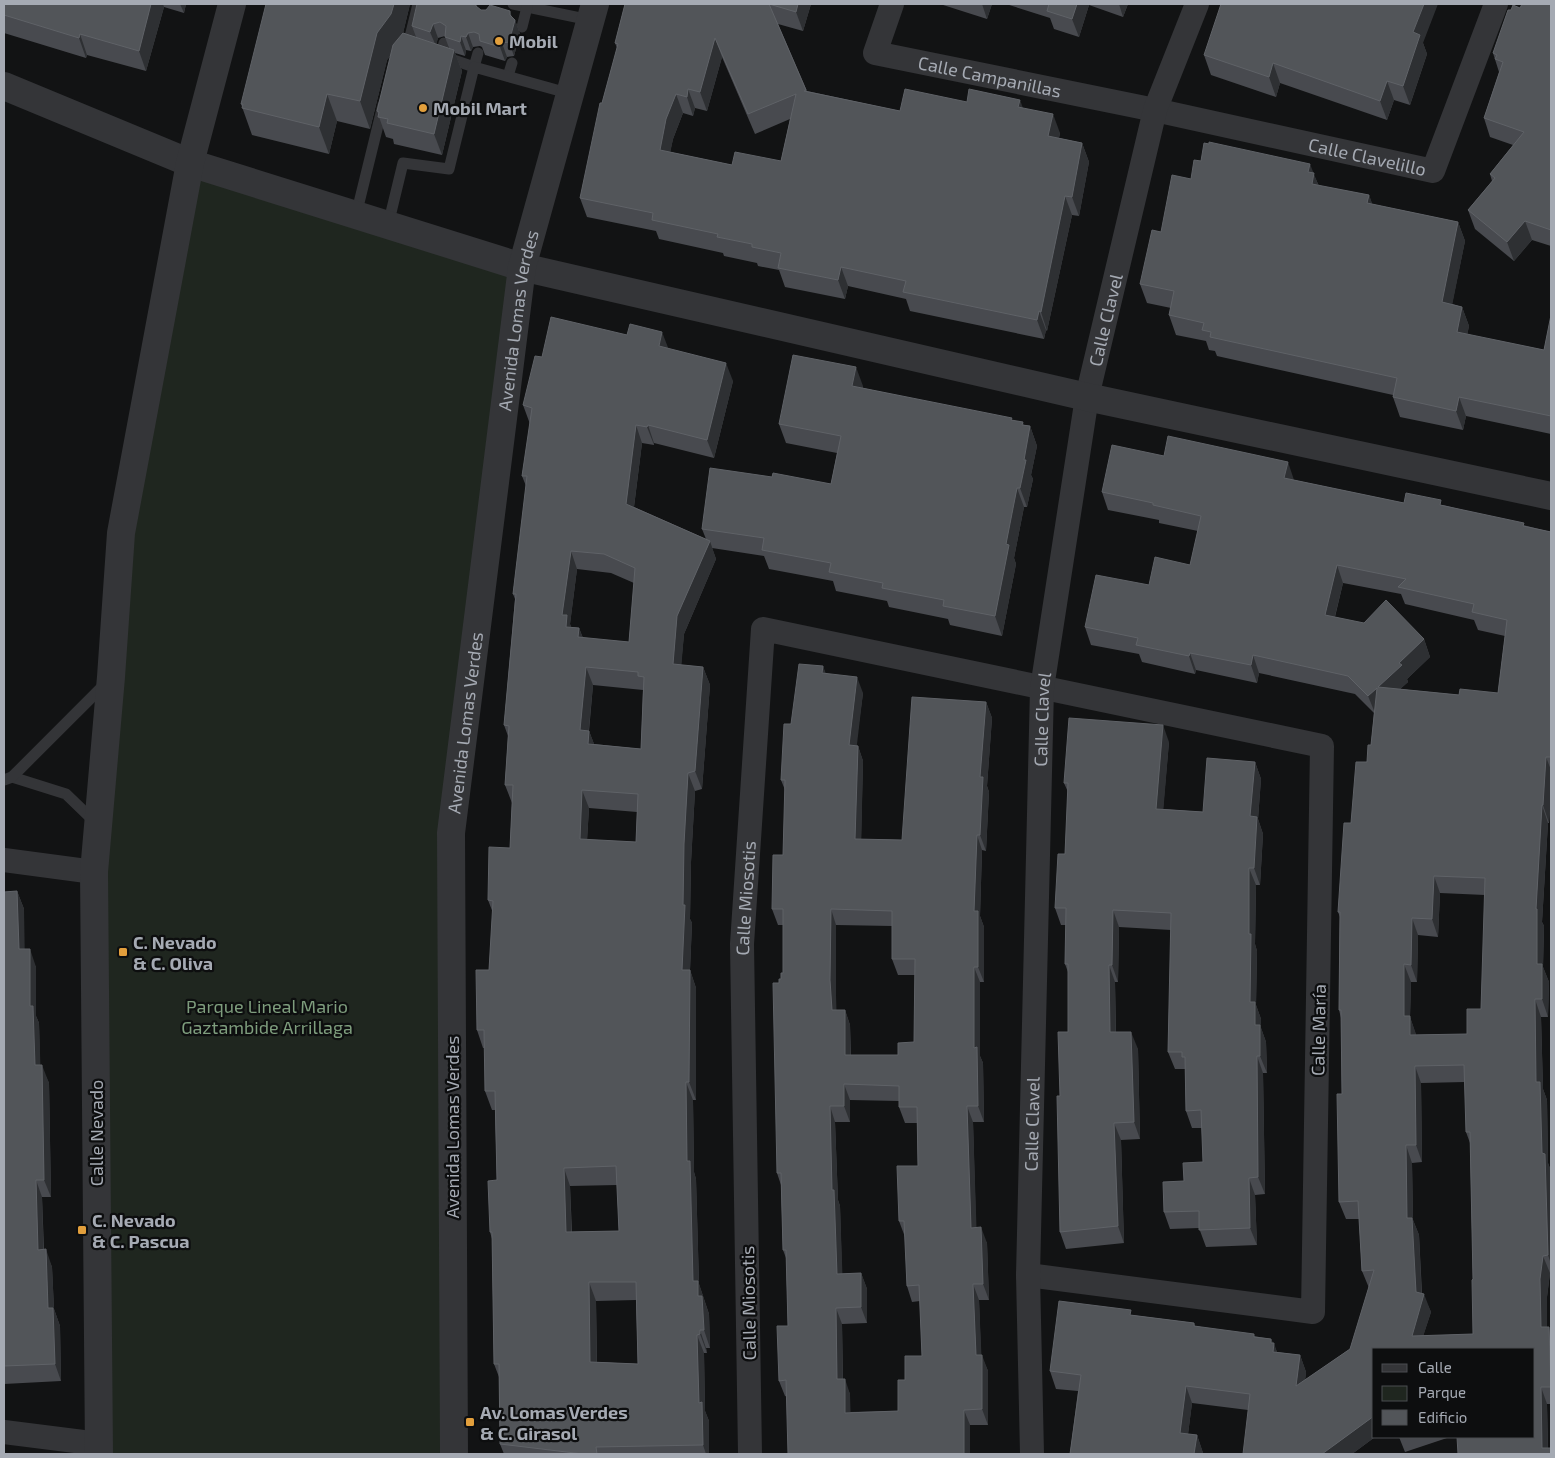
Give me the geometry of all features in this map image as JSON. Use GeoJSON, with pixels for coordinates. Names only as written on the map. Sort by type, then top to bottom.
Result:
{"type":"FeatureCollection","features":[{"type":"Feature","properties":{"kind":"street","name":"Calle Nevado"},"geometry":{"type":"LineString","coordinates":[[99,1449],[94,872],[121,533],[190,163],[232,4]]}},
{"type":"Feature","properties":{"kind":"street","name":"Calle Campanillas"},"geometry":{"type":"LineString","coordinates":[[892,4],[875,53],[1155,110]]}},
{"type":"Feature","properties":{"kind":"street","name":"Calle Clavel"},"geometry":{"type":"LineString","coordinates":[[1032,1454],[1028,1275],[1042,688],[1087,397],[1155,110],[1197,4]]}},
{"type":"Feature","properties":{"kind":"street","name":"Calle Clavelillo"},"geometry":{"type":"LineString","coordinates":[[1155,110],[1433,171],[1496,4]]}},
{"type":"Feature","properties":{"kind":"street","name":"Avenida Lomas Verdes"},"geometry":{"type":"LineString","coordinates":[[454,1454],[451,833],[522,267],[593,12]]}},
{"type":"Feature","properties":{"kind":"street"},"geometry":{"type":"LineString","coordinates":[[4,86],[190,163],[522,267],[1087,397],[1551,496]]}},
{"type":"Feature","properties":{"kind":"street","name":"Calle Miosotis"},"geometry":{"type":"LineString","coordinates":[[750,1454],[742,944],[763,629],[1042,688]]}},
{"type":"Feature","properties":{"kind":"street","name":"Calle María"},"geometry":{"type":"LineString","coordinates":[[1028,1275],[1313,1312],[1322,746],[1042,688]]}},
{"type":"Feature","properties":{"kind":"street"},"geometry":{"type":"LineString","coordinates":[[4,860],[94,872]]}},
{"type":"Feature","properties":{"kind":"street"},"geometry":{"type":"LineString","coordinates":[[4,1432],[99,1449]]}},
{"type":"Feature","properties":{"kind":"lane"},"geometry":{"type":"LineString","coordinates":[[398,56],[408,45],[418,4]]}},
{"type":"Feature","properties":{"kind":"lane"},"geometry":{"type":"LineString","coordinates":[[513,4],[527,7],[593,12]]}},
{"type":"Feature","properties":{"kind":"lane"},"geometry":{"type":"LineString","coordinates":[[522,27],[527,7]]}},
{"type":"Feature","properties":{"kind":"lane"},"geometry":{"type":"LineString","coordinates":[[432,53],[444,44]]}},
{"type":"Feature","properties":{"kind":"lane"},"geometry":{"type":"LineString","coordinates":[[408,45],[474,67],[571,94]]}},
{"type":"Feature","properties":{"kind":"lane"},"geometry":{"type":"LineString","coordinates":[[388,225],[403,163],[449,169],[478,54]]}},
{"type":"Feature","properties":{"kind":"lane"},"geometry":{"type":"LineString","coordinates":[[508,76],[512,63]]}},
{"type":"Feature","properties":{"kind":"lane"},"geometry":{"type":"LineString","coordinates":[[356,215],[386,91]]}},
{"type":"Feature","properties":{"kind":"lane"},"geometry":{"type":"LineString","coordinates":[[8,779],[111,677]]}},
{"type":"Feature","properties":{"kind":"lane"},"geometry":{"type":"LineString","coordinates":[[8,779],[66,794],[98,825]]}},
{"type":"Feature","properties":{"kind":"green space","name":"Parque Lineal Mario Gaztambide Arrillaga"},"geometry":{"type":"Polygon","coordinates":[[[190,163],[522,267],[451,833],[454,1454],[99,1454],[94,872],[111,677],[190,163]]]}},
{"type":"Feature","properties":{"kind":"building"},"geometry":{"type":"Polygon","coordinates":[[[4,4],[151,4],[139,51],[80,34],[79,38],[4,15],[4,4]]]}},
{"type":"Feature","properties":{"kind":"building"},"geometry":{"type":"Polygon","coordinates":[[[266,4],[394,4],[391,14],[377,33],[360,101],[327,94],[319,127],[242,108],[243,104],[241,104],[266,4]]]}},
{"type":"Feature","properties":{"kind":"building"},"geometry":{"type":"Polygon","coordinates":[[[417,4],[476,4],[481,10],[486,10],[490,5],[510,11],[510,15],[515,20],[509,42],[502,43],[500,47],[480,41],[479,34],[474,32],[468,33],[466,37],[461,36],[460,42],[445,37],[446,26],[440,22],[433,24],[430,32],[412,26],[417,4]]]}},
{"type":"Feature","properties":{"kind":"building"},"geometry":{"type":"Polygon","coordinates":[[[625,4],[769,4],[806,90],[804,91],[900,111],[905,89],[967,102],[969,89],[1020,100],[1018,107],[1053,114],[1048,136],[1082,143],[1072,197],[1065,196],[1041,312],[1039,311],[1037,320],[903,292],[906,281],[841,267],[838,280],[778,268],[781,253],[752,247],[752,244],[717,237],[718,234],[652,220],[653,213],[580,198],[600,103],[602,103],[618,44],[615,43],[625,4]],[[715,38],[700,92],[688,89],[687,97],[676,94],[666,119],[660,150],[732,165],[735,152],[781,161],[796,94],[748,114],[715,38]]]}},
{"type":"Feature","properties":{"kind":"building"},"geometry":{"type":"Polygon","coordinates":[[[769,4],[798,4],[796,12],[769,4]]]}},
{"type":"Feature","properties":{"kind":"building"},"geometry":{"type":"Polygon","coordinates":[[[1049,4],[1077,4],[1072,19],[1047,11],[1049,4]]]}},
{"type":"Feature","properties":{"kind":"building"},"geometry":{"type":"Polygon","coordinates":[[[1221,4],[1424,4],[1413,32],[1420,35],[1403,86],[1387,81],[1380,101],[1273,63],[1269,77],[1204,55],[1221,4]]]}},
{"type":"Feature","properties":{"kind":"building"},"geometry":{"type":"Polygon","coordinates":[[[1522,4],[1551,4],[1551,230],[1525,221],[1507,242],[1468,210],[1495,178],[1490,174],[1524,132],[1484,118],[1503,62],[1495,59],[1497,55],[1493,53],[1508,10],[1511,10],[1513,5],[1520,8],[1522,4]]]}},
{"type":"Feature","properties":{"kind":"building"},"geometry":{"type":"Polygon","coordinates":[[[403,33],[454,50],[434,134],[387,123],[388,119],[378,117],[379,112],[377,111],[393,45],[403,33]]]}},
{"type":"Feature","properties":{"kind":"building"},"geometry":{"type":"Polygon","coordinates":[[[1209,142],[1310,164],[1308,172],[1314,173],[1312,184],[1369,195],[1367,203],[1458,222],[1442,302],[1462,307],[1457,332],[1544,350],[1551,315],[1551,416],[1459,397],[1456,411],[1393,397],[1397,378],[1210,337],[1211,332],[1202,330],[1204,323],[1169,315],[1174,291],[1140,284],[1152,230],[1161,232],[1172,175],[1191,179],[1194,160],[1201,161],[1204,143],[1209,144],[1209,142]]]}},
{"type":"Feature","properties":{"kind":"building"},"geometry":{"type":"Polygon","coordinates":[[[551,317],[627,335],[630,324],[662,332],[659,346],[726,363],[707,440],[648,425],[647,427],[636,425],[626,504],[710,541],[677,616],[673,664],[703,667],[695,771],[688,773],[684,844],[683,905],[685,905],[682,970],[690,970],[689,1082],[686,1082],[687,1161],[690,1161],[693,1281],[698,1281],[698,1296],[702,1296],[704,1330],[700,1330],[700,1334],[697,1335],[699,1403],[702,1402],[703,1445],[596,1447],[597,1454],[583,1454],[500,1444],[499,1364],[494,1364],[492,1232],[490,1232],[488,1181],[497,1180],[495,1091],[485,1091],[484,1030],[477,1030],[476,970],[489,970],[493,901],[488,900],[489,847],[510,848],[513,785],[505,785],[509,726],[504,725],[516,594],[513,594],[527,476],[522,476],[532,408],[523,405],[535,356],[542,357],[551,317]],[[571,551],[562,615],[567,615],[566,627],[579,628],[578,637],[629,642],[635,568],[604,554],[571,551]],[[586,667],[580,730],[589,731],[588,744],[641,749],[644,677],[638,676],[638,672],[586,667]],[[582,790],[580,839],[636,842],[638,794],[582,790]],[[616,1166],[564,1168],[566,1232],[619,1231],[616,1166]],[[589,1282],[590,1362],[638,1364],[636,1282],[589,1282]]]}},
{"type":"Feature","properties":{"kind":"building"},"geometry":{"type":"Polygon","coordinates":[[[793,355],[856,367],[852,386],[1012,418],[1011,420],[1023,422],[1022,425],[1030,426],[1024,460],[1026,460],[1020,488],[1017,488],[1006,544],[1009,545],[995,616],[943,606],[944,600],[882,588],[883,583],[829,572],[831,563],[762,550],[764,538],[702,529],[710,468],[772,477],[773,473],[831,484],[841,436],[779,424],[793,355]]]}},
{"type":"Feature","properties":{"kind":"building"},"geometry":{"type":"Polygon","coordinates":[[[1168,436],[1288,462],[1284,478],[1404,503],[1406,493],[1441,500],[1440,505],[1524,523],[1523,526],[1551,532],[1551,757],[1546,757],[1536,909],[1537,964],[1542,964],[1542,999],[1535,999],[1536,1082],[1540,1082],[1542,1153],[1545,1154],[1548,1255],[1543,1256],[1540,1279],[1541,1327],[1549,1327],[1551,1387],[1541,1387],[1542,1448],[1551,1448],[1551,1454],[1458,1454],[1457,1438],[1535,1438],[1535,1348],[1372,1348],[1372,1417],[1322,1454],[1243,1454],[1250,1394],[1186,1386],[1180,1433],[1197,1435],[1194,1454],[1070,1454],[1081,1375],[1050,1371],[1059,1301],[1131,1310],[1130,1315],[1194,1323],[1194,1326],[1254,1334],[1254,1337],[1271,1339],[1271,1343],[1274,1343],[1273,1352],[1300,1355],[1296,1386],[1350,1349],[1374,1270],[1362,1271],[1358,1201],[1339,1202],[1337,1094],[1342,1094],[1341,1010],[1339,1010],[1340,912],[1338,912],[1344,823],[1351,823],[1356,762],[1367,762],[1368,745],[1371,745],[1377,688],[1368,696],[1348,676],[1253,655],[1251,665],[1190,653],[1189,656],[1136,645],[1138,638],[1085,627],[1096,575],[1149,585],[1155,557],[1190,565],[1201,516],[1102,492],[1112,445],[1164,456],[1168,436]],[[1337,565],[1325,615],[1364,623],[1386,600],[1424,639],[1399,663],[1402,665],[1378,687],[1459,695],[1460,689],[1498,693],[1507,620],[1472,612],[1474,604],[1398,587],[1406,579],[1337,565]],[[1434,876],[1432,919],[1412,918],[1411,965],[1404,964],[1404,1016],[1410,1016],[1410,1035],[1467,1034],[1467,1009],[1481,1009],[1485,878],[1434,876]],[[1464,1065],[1415,1066],[1416,1145],[1406,1145],[1407,1218],[1412,1218],[1416,1292],[1424,1294],[1412,1336],[1473,1334],[1470,1132],[1466,1132],[1464,1065]]]}},
{"type":"Feature","properties":{"kind":"building"},"geometry":{"type":"Polygon","coordinates":[[[799,664],[823,666],[822,673],[857,677],[849,745],[858,746],[855,839],[902,840],[912,697],[986,702],[980,777],[983,777],[980,835],[977,835],[974,911],[978,911],[978,967],[974,967],[974,1048],[977,1047],[978,1106],[967,1106],[971,1228],[981,1227],[983,1284],[973,1284],[976,1355],[982,1355],[982,1409],[964,1410],[964,1454],[788,1454],[786,1380],[779,1381],[777,1326],[788,1326],[786,1250],[783,1250],[781,1173],[777,1173],[773,983],[779,983],[781,973],[783,973],[783,909],[772,909],[773,855],[783,855],[785,780],[781,780],[784,724],[791,724],[799,664]],[[831,909],[830,980],[832,1010],[845,1010],[845,1055],[898,1055],[898,1043],[914,1042],[915,959],[892,959],[892,911],[831,909]],[[844,1084],[844,1106],[830,1106],[837,1274],[861,1273],[861,1307],[836,1308],[837,1379],[845,1379],[845,1413],[898,1411],[898,1380],[905,1380],[905,1356],[922,1356],[919,1285],[907,1286],[904,1221],[899,1221],[897,1166],[918,1166],[917,1107],[899,1107],[899,1086],[844,1084]]]}},
{"type":"Feature","properties":{"kind":"building"},"geometry":{"type":"Polygon","coordinates":[[[1069,718],[1163,725],[1156,809],[1203,812],[1207,758],[1255,762],[1250,816],[1257,817],[1254,868],[1249,868],[1249,934],[1251,934],[1250,1002],[1255,1002],[1255,1025],[1260,1025],[1260,1056],[1257,1056],[1258,1177],[1249,1178],[1250,1228],[1199,1230],[1199,1211],[1164,1212],[1163,1182],[1184,1181],[1183,1163],[1203,1162],[1201,1110],[1186,1111],[1185,1057],[1182,1057],[1182,1052],[1168,1052],[1171,913],[1113,910],[1112,965],[1109,965],[1110,1032],[1131,1032],[1134,1122],[1114,1123],[1118,1226],[1060,1232],[1057,1096],[1060,1096],[1058,1032],[1068,1032],[1068,964],[1065,964],[1066,908],[1055,908],[1058,854],[1065,854],[1068,783],[1064,783],[1069,718]]]}},
{"type":"Feature","properties":{"kind":"building"},"geometry":{"type":"Polygon","coordinates":[[[17,891],[19,949],[30,949],[30,1006],[33,1006],[35,1065],[42,1065],[44,1180],[36,1180],[38,1250],[46,1249],[48,1308],[53,1308],[55,1364],[4,1366],[4,892],[17,891]]]}},
{"type":"Feature","properties":{"kind":"place","name":"Mobil"},"geometry":{"type":"Point","coordinates":[499,41]}},
{"type":"Feature","properties":{"kind":"place","name":"Mobil Mart"},"geometry":{"type":"Point","coordinates":[423,108]}},
{"type":"Feature","properties":{"kind":"place","name":"C. Nevado & C. Oliva"},"geometry":{"type":"Point","coordinates":[123,952]}},
{"type":"Feature","properties":{"kind":"place","name":"C. Nevado & C. Pascua"},"geometry":{"type":"Point","coordinates":[82,1230]}},
{"type":"Feature","properties":{"kind":"place","name":"Av. Lomas Verdes & C. Girasol"},"geometry":{"type":"Point","coordinates":[470,1422]}}]}
